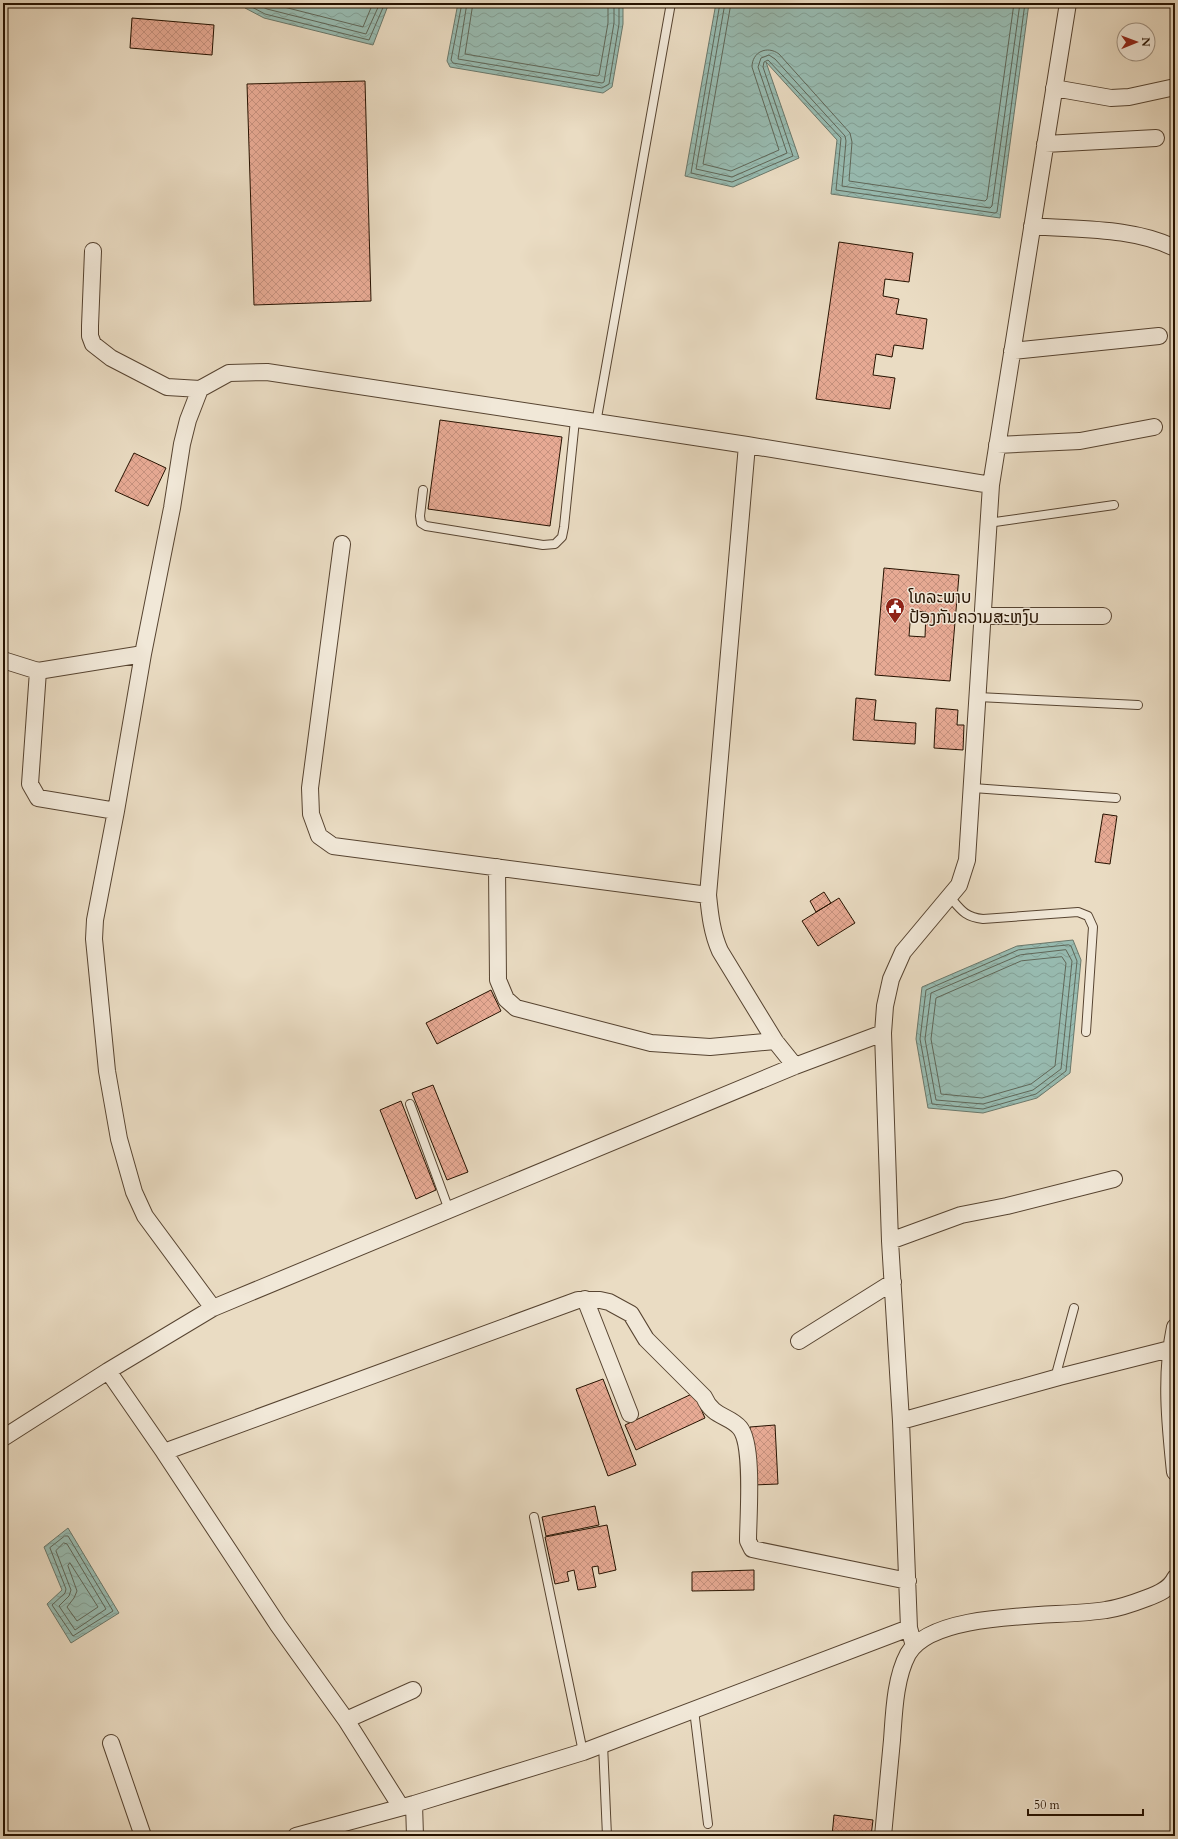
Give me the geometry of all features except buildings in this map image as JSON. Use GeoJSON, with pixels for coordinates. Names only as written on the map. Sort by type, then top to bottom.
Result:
{"type":"FeatureCollection","features":[{"type":"Feature","properties":{"kind":"street"},"geometry":{"type":"LineString","coordinates":[[914,1646],[910,1628],[901,1421],[890,1241],[883,1033],[885,1006],[891,979],[902,952],[959,885],[967,860],[973,788],[991,485],[1068,3]]}},
{"type":"Feature","properties":{"kind":"street"},"geometry":{"type":"LineString","coordinates":[[1054,88],[1111,98],[1129,97],[1175,87]]}},
{"type":"Feature","properties":{"kind":"street"},"geometry":{"type":"LineString","coordinates":[[1045,144],[1156,138]]}},
{"type":"Feature","properties":{"kind":"street"},"geometry":{"type":"LineString","coordinates":[[1032,226],[1130,234],[1162,242],[1175,248]]}},
{"type":"Feature","properties":{"kind":"street"},"geometry":{"type":"LineString","coordinates":[[93,251],[90,326],[90,336],[93,344],[110,358],[167,387],[200,389],[229,373],[266,372],[747,445],[991,485]]}},
{"type":"Feature","properties":{"kind":"street"},"geometry":{"type":"LineString","coordinates":[[1012,351],[1159,336]]}},
{"type":"Feature","properties":{"kind":"street"},"geometry":{"type":"LineString","coordinates":[[200,389],[188,420],[182,444],[172,508],[143,654],[116,811],[95,920],[94,939],[108,1071],[119,1139],[134,1192],[145,1216],[213,1308]]}},
{"type":"Feature","properties":{"kind":"street"},"geometry":{"type":"LineString","coordinates":[[997,445],[1080,441],[1154,427]]}},
{"type":"Feature","properties":{"kind":"street"},"geometry":{"type":"LineString","coordinates":[[747,445],[708,895],[714,938],[720,951],[775,1041],[795,1066]]}},
{"type":"Feature","properties":{"kind":"street"},"geometry":{"type":"LineString","coordinates":[[342,544],[310,788],[310,814],[319,836],[333,846],[708,895]]}},
{"type":"Feature","properties":{"kind":"street"},"geometry":{"type":"LineString","coordinates":[[983,616],[1103,616]]}},
{"type":"Feature","properties":{"kind":"street"},"geometry":{"type":"LineString","coordinates":[[3,660],[38,671],[143,654]]}},
{"type":"Feature","properties":{"kind":"street"},"geometry":{"type":"LineString","coordinates":[[38,671],[30,784],[34,793],[38,798],[116,811]]}},
{"type":"Feature","properties":{"kind":"street"},"geometry":{"type":"LineString","coordinates":[[497,867],[498,980],[506,999],[516,1008],[651,1043],[710,1047],[775,1041]]}},
{"type":"Feature","properties":{"kind":"street"},"geometry":{"type":"LineString","coordinates":[[3,1438],[108,1371],[213,1308],[795,1066],[883,1033]]}},
{"type":"Feature","properties":{"kind":"street"},"geometry":{"type":"LineString","coordinates":[[890,1241],[961,1215],[1007,1206],[1114,1179]]}},
{"type":"Feature","properties":{"kind":"street"},"geometry":{"type":"LineString","coordinates":[[799,1341],[893,1282]]}},
{"type":"Feature","properties":{"kind":"street"},"geometry":{"type":"LineString","coordinates":[[164,1452],[578,1300],[609,1302],[631,1314],[646,1339],[704,1397],[708,1406],[713,1411],[739,1427],[745,1436],[748,1455],[748,1541],[752,1549],[908,1581]]}},
{"type":"Feature","properties":{"kind":"street"},"geometry":{"type":"LineString","coordinates":[[586,1300],[630,1414]]}},
{"type":"Feature","properties":{"kind":"street"},"geometry":{"type":"LineString","coordinates":[[1175,1327],[1170,1349],[1169,1383],[1175,1472]]}},
{"type":"Feature","properties":{"kind":"street"},"geometry":{"type":"LineString","coordinates":[[901,1421],[1056,1378],[1170,1349]]}},
{"type":"Feature","properties":{"kind":"street"},"geometry":{"type":"LineString","coordinates":[[108,1371],[164,1452],[278,1625],[408,1806],[415,1836]]}},
{"type":"Feature","properties":{"kind":"street"},"geometry":{"type":"LineString","coordinates":[[883,1836],[896,1693],[908,1655],[914,1646],[933,1634],[953,1626],[968,1623],[1004,1618],[1106,1610],[1129,1605],[1163,1591],[1174,1583]]}},
{"type":"Feature","properties":{"kind":"street"},"geometry":{"type":"LineString","coordinates":[[296,1836],[408,1806],[583,1752],[910,1628]]}},
{"type":"Feature","properties":{"kind":"street"},"geometry":{"type":"LineString","coordinates":[[346,1720],[413,1690]]}},
{"type":"Feature","properties":{"kind":"street"},"geometry":{"type":"LineString","coordinates":[[111,1743],[143,1836]]}},
{"type":"Feature","properties":{"kind":"lane"},"geometry":{"type":"LineString","coordinates":[[596,423],[671,3]]}},
{"type":"Feature","properties":{"kind":"lane"},"geometry":{"type":"LineString","coordinates":[[423,490],[420,516],[421,523],[426,526],[543,545],[555,544],[562,537],[564,527],[575,420]]}},
{"type":"Feature","properties":{"kind":"lane"},"geometry":{"type":"LineString","coordinates":[[988,523],[1114,505]]}},
{"type":"Feature","properties":{"kind":"lane"},"geometry":{"type":"LineString","coordinates":[[978,697],[1138,705]]}},
{"type":"Feature","properties":{"kind":"lane"},"geometry":{"type":"LineString","coordinates":[[973,788],[1116,798]]}},
{"type":"Feature","properties":{"kind":"lane"},"geometry":{"type":"LineString","coordinates":[[950,897],[965,914],[972,918],[983,919],[1078,912],[1088,916],[1093,927],[1086,1032]]}},
{"type":"Feature","properties":{"kind":"lane"},"geometry":{"type":"LineString","coordinates":[[410,1104],[449,1210]]}},
{"type":"Feature","properties":{"kind":"lane"},"geometry":{"type":"LineString","coordinates":[[1056,1378],[1074,1308]]}},
{"type":"Feature","properties":{"kind":"lane"},"geometry":{"type":"LineString","coordinates":[[534,1517],[583,1752]]}},
{"type":"Feature","properties":{"kind":"lane"},"geometry":{"type":"LineString","coordinates":[[694,1710],[708,1824]]}},
{"type":"Feature","properties":{"kind":"lane"},"geometry":{"type":"LineString","coordinates":[[603,1744],[607,1836]]}},
{"type":"Feature","properties":{"kind":"water"},"geometry":{"type":"Polygon","coordinates":[[[246,3],[389,3],[373,45],[264,18],[245,8],[246,3]]]}},
{"type":"Feature","properties":{"kind":"water"},"geometry":{"type":"Polygon","coordinates":[[[458,3],[623,3],[623,24],[612,87],[603,93],[450,67],[447,61],[458,3]]]}},
{"type":"Feature","properties":{"kind":"water"},"geometry":{"type":"Polygon","coordinates":[[[716,3],[1029,3],[1000,218],[831,194],[837,140],[766,62],[799,158],[733,187],[685,176],[716,3]]]}},
{"type":"Feature","properties":{"kind":"water"},"geometry":{"type":"Polygon","coordinates":[[[1073,940],[1081,960],[1070,1073],[1037,1098],[983,1113],[928,1108],[916,1039],[922,987],[1017,946],[1073,940]]]}},
{"type":"Feature","properties":{"kind":"water"},"geometry":{"type":"Polygon","coordinates":[[[68,1528],[119,1613],[71,1643],[47,1604],[62,1590],[44,1547],[68,1528]]]}},
{"type":"Feature","properties":{"kind":"place","name":"ໂທລະພາບ ປ້ອງກັນຄວາມສະຫງົບ"},"geometry":{"type":"Point","coordinates":[895,624]}}]}
